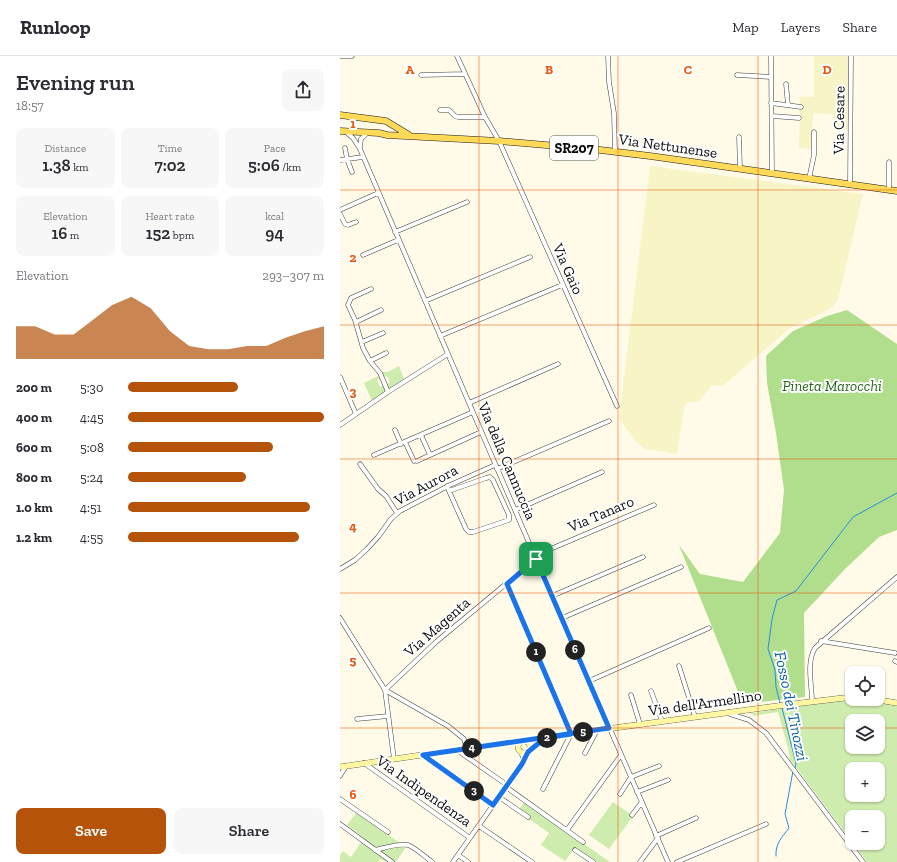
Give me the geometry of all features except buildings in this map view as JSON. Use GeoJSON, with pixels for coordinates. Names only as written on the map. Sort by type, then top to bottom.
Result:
{"type":"FeatureCollection","features":[{"type":"Feature","properties":{"kind":"main road","name":"Via Nettunense"},"geometry":{"type":"LineString","coordinates":[[340,115],[380,120],[390,123],[410,136]]}},
{"type":"Feature","properties":{"kind":"main road"},"geometry":{"type":"LineString","coordinates":[[379,133],[383,132],[385,128],[384,124],[380,120]]}},
{"type":"Feature","properties":{"kind":"main road","name":"Via Nettunense"},"geometry":{"type":"LineString","coordinates":[[342,131],[379,133],[385,135],[499,141],[615,152],[897,191]]}},
{"type":"Feature","properties":{"kind":"street"},"geometry":{"type":"LineString","coordinates":[[340,56],[352,56]]}},
{"type":"Feature","properties":{"kind":"street","name":"Via Gaio"},"geometry":{"type":"LineString","coordinates":[[457,56],[485,117],[499,141],[617,406]]}},
{"type":"Feature","properties":{"kind":"street"},"geometry":{"type":"LineString","coordinates":[[608,56],[609,82],[614,113],[615,152]]}},
{"type":"Feature","properties":{"kind":"street"},"geometry":{"type":"LineString","coordinates":[[771,56],[772,174]]}},
{"type":"Feature","properties":{"kind":"street","name":"Via Cesare"},"geometry":{"type":"LineString","coordinates":[[850,185],[851,56]]}},
{"type":"Feature","properties":{"kind":"street"},"geometry":{"type":"LineString","coordinates":[[421,75],[466,74]]}},
{"type":"Feature","properties":{"kind":"street"},"geometry":{"type":"LineString","coordinates":[[737,75],[771,77]]}},
{"type":"Feature","properties":{"kind":"street"},"geometry":{"type":"LineString","coordinates":[[786,84],[788,106]]}},
{"type":"Feature","properties":{"kind":"street"},"geometry":{"type":"LineString","coordinates":[[771,103],[801,107]]}},
{"type":"Feature","properties":{"kind":"street"},"geometry":{"type":"LineString","coordinates":[[440,110],[449,110],[458,117],[485,117]]}},
{"type":"Feature","properties":{"kind":"street"},"geometry":{"type":"LineString","coordinates":[[772,116],[799,118]]}},
{"type":"Feature","properties":{"kind":"street","name":"Via della Cannuccia"},"geometry":{"type":"LineString","coordinates":[[342,131],[353,137],[360,149],[496,467],[668,862]]}},
{"type":"Feature","properties":{"kind":"street"},"geometry":{"type":"LineString","coordinates":[[808,179],[813,156],[814,132]]}},
{"type":"Feature","properties":{"kind":"street"},"geometry":{"type":"LineString","coordinates":[[360,149],[360,141],[366,133]]}},
{"type":"Feature","properties":{"kind":"street"},"geometry":{"type":"LineString","coordinates":[[739,137],[740,169]]}},
{"type":"Feature","properties":{"kind":"street"},"geometry":{"type":"LineString","coordinates":[[345,148],[352,172]]}},
{"type":"Feature","properties":{"kind":"street"},"geometry":{"type":"LineString","coordinates":[[340,160],[363,157]]}},
{"type":"Feature","properties":{"kind":"street"},"geometry":{"type":"LineString","coordinates":[[888,190],[889,162]]}},
{"type":"Feature","properties":{"kind":"street"},"geometry":{"type":"LineString","coordinates":[[340,210],[378,193]]}},
{"type":"Feature","properties":{"kind":"street"},"geometry":{"type":"LineString","coordinates":[[395,232],[467,202]]}},
{"type":"Feature","properties":{"kind":"street"},"geometry":{"type":"LineString","coordinates":[[340,214],[345,224],[348,225],[356,222]]}},
{"type":"Feature","properties":{"kind":"street"},"geometry":{"type":"LineString","coordinates":[[363,255],[398,240]]}},
{"type":"Feature","properties":{"kind":"street"},"geometry":{"type":"LineString","coordinates":[[425,301],[530,257]]}},
{"type":"Feature","properties":{"kind":"street"},"geometry":{"type":"LineString","coordinates":[[440,336],[562,285]]}},
{"type":"Feature","properties":{"kind":"street"},"geometry":{"type":"LineString","coordinates":[[371,289],[349,300],[348,305],[356,322],[363,348],[388,392]]}},
{"type":"Feature","properties":{"kind":"street"},"geometry":{"type":"LineString","coordinates":[[356,322],[381,310]]}},
{"type":"Feature","properties":{"kind":"street"},"geometry":{"type":"LineString","coordinates":[[362,342],[383,333]]}},
{"type":"Feature","properties":{"kind":"street"},"geometry":{"type":"LineString","coordinates":[[370,361],[386,354]]}},
{"type":"Feature","properties":{"kind":"street"},"geometry":{"type":"LineString","coordinates":[[340,425],[388,392],[448,354]]}},
{"type":"Feature","properties":{"kind":"street"},"geometry":{"type":"LineString","coordinates":[[469,403],[558,364]]}},
{"type":"Feature","properties":{"kind":"street"},"geometry":{"type":"LineString","coordinates":[[340,377],[356,414]]}},
{"type":"Feature","properties":{"kind":"street"},"geometry":{"type":"LineString","coordinates":[[374,455],[473,412]]}},
{"type":"Feature","properties":{"kind":"street","name":"Via Aurora"},"geometry":{"type":"LineString","coordinates":[[340,569],[369,548],[390,520],[410,504],[447,486],[609,420]]}},
{"type":"Feature","properties":{"kind":"street"},"geometry":{"type":"LineString","coordinates":[[395,430],[416,461],[481,432]]}},
{"type":"Feature","properties":{"kind":"street"},"geometry":{"type":"LineString","coordinates":[[421,435],[430,455]]}},
{"type":"Feature","properties":{"kind":"street"},"geometry":{"type":"LineString","coordinates":[[360,464],[378,489],[386,496],[397,513]]}},
{"type":"Feature","properties":{"kind":"street"},"geometry":{"type":"LineString","coordinates":[[515,510],[602,472]]}},
{"type":"Feature","properties":{"kind":"street"},"geometry":{"type":"LineString","coordinates":[[447,486],[449,491],[466,529],[469,532],[509,520],[510,516],[491,478],[486,478],[449,491]]}},
{"type":"Feature","properties":{"kind":"street","name":"Via Tanaro"},"geometry":{"type":"LineString","coordinates":[[535,557],[654,505]]}},
{"type":"Feature","properties":{"kind":"street","name":"Via Magenta"},"geometry":{"type":"LineString","coordinates":[[385,690],[436,642],[507,584],[535,557]]}},
{"type":"Feature","properties":{"kind":"street"},"geometry":{"type":"LineString","coordinates":[[552,596],[642,557]]}},
{"type":"Feature","properties":{"kind":"street"},"geometry":{"type":"LineString","coordinates":[[562,618],[681,567]]}},
{"type":"Feature","properties":{"kind":"street"},"geometry":{"type":"LineString","coordinates":[[812,701],[811,658],[815,648],[821,641],[897,577]]}},
{"type":"Feature","properties":{"kind":"street"},"geometry":{"type":"LineString","coordinates":[[507,584],[571,734],[543,789]]}},
{"type":"Feature","properties":{"kind":"street"},"geometry":{"type":"LineString","coordinates":[[340,618],[385,690],[394,759]]}},
{"type":"Feature","properties":{"kind":"street"},"geometry":{"type":"LineString","coordinates":[[589,682],[709,628]]}},
{"type":"Feature","properties":{"kind":"street"},"geometry":{"type":"LineString","coordinates":[[821,641],[895,654]]}},
{"type":"Feature","properties":{"kind":"street"},"geometry":{"type":"LineString","coordinates":[[679,666],[695,717]]}},
{"type":"Feature","properties":{"kind":"street"},"geometry":{"type":"LineString","coordinates":[[385,690],[448,726],[464,739],[467,749]]}},
{"type":"Feature","properties":{"kind":"street"},"geometry":{"type":"LineString","coordinates":[[650,691],[662,721]]}},
{"type":"Feature","properties":{"kind":"street"},"geometry":{"type":"LineString","coordinates":[[631,695],[640,724]]}},
{"type":"Feature","properties":{"kind":"street","name":"Via dell'Armellino"},"geometry":{"type":"LineString","coordinates":[[340,767],[609,728],[845,698]]}},
{"type":"Feature","properties":{"kind":"street"},"geometry":{"type":"LineString","coordinates":[[885,701],[897,703]]}},
{"type":"Feature","properties":{"kind":"street"},"geometry":{"type":"LineString","coordinates":[[726,713],[743,717],[761,728],[792,766],[863,862]]}},
{"type":"Feature","properties":{"kind":"street"},"geometry":{"type":"LineString","coordinates":[[357,719],[388,716]]}},
{"type":"Feature","properties":{"kind":"street"},"geometry":{"type":"LineString","coordinates":[[585,753],[597,730]]}},
{"type":"Feature","properties":{"kind":"street"},"geometry":{"type":"LineString","coordinates":[[503,743],[511,745],[520,751],[529,751],[545,738]]}},
{"type":"Feature","properties":{"kind":"street"},"geometry":{"type":"LineString","coordinates":[[453,862],[524,760],[529,751],[530,744],[524,740],[518,744],[524,760]]}},
{"type":"Feature","properties":{"kind":"street"},"geometry":{"type":"LineString","coordinates":[[457,750],[583,842]]}},
{"type":"Feature","properties":{"kind":"street"},"geometry":{"type":"LineString","coordinates":[[423,755],[493,805]]}},
{"type":"Feature","properties":{"kind":"street"},"geometry":{"type":"LineString","coordinates":[[567,830],[621,755]]}},
{"type":"Feature","properties":{"kind":"street","name":"Via Indipendenza"},"geometry":{"type":"LineString","coordinates":[[364,763],[470,838]]}},
{"type":"Feature","properties":{"kind":"street"},"geometry":{"type":"LineString","coordinates":[[340,776],[347,766]]}},
{"type":"Feature","properties":{"kind":"street"},"geometry":{"type":"LineString","coordinates":[[620,794],[631,778],[659,766]]}},
{"type":"Feature","properties":{"kind":"street"},"geometry":{"type":"LineString","coordinates":[[637,792],[668,780]]}},
{"type":"Feature","properties":{"kind":"street"},"geometry":{"type":"LineString","coordinates":[[499,797],[528,817]]}},
{"type":"Feature","properties":{"kind":"street"},"geometry":{"type":"LineString","coordinates":[[340,799],[388,832]]}},
{"type":"Feature","properties":{"kind":"street"},"geometry":{"type":"LineString","coordinates":[[632,815],[642,802]]}},
{"type":"Feature","properties":{"kind":"street"},"geometry":{"type":"LineString","coordinates":[[640,862],[657,837],[696,818]]}},
{"type":"Feature","properties":{"kind":"street"},"geometry":{"type":"LineString","coordinates":[[340,824],[392,862]]}},
{"type":"Feature","properties":{"kind":"street"},"geometry":{"type":"LineString","coordinates":[[676,862],[766,824]]}},
{"type":"Feature","properties":{"kind":"street"},"geometry":{"type":"LineString","coordinates":[[479,826],[532,862]]}},
{"type":"Feature","properties":{"kind":"street"},"geometry":{"type":"LineString","coordinates":[[375,850],[406,845],[432,862]]}},
{"type":"Feature","properties":{"kind":"street"},"geometry":{"type":"LineString","coordinates":[[575,850],[593,862]]}},
{"type":"Feature","properties":{"kind":"street"},"geometry":{"type":"LineString","coordinates":[[458,855],[468,862]]}},
{"type":"Feature","properties":{"kind":"shaded area"},"geometry":{"type":"Polygon","coordinates":[[[814,56],[850,56],[849,130],[833,129],[833,114],[813,113],[812,149],[799,148],[800,97],[814,97],[814,56]]]}},
{"type":"Feature","properties":{"kind":"shaded area"},"geometry":{"type":"Polygon","coordinates":[[[650,166],[863,194],[838,299],[832,307],[790,328],[723,386],[712,385],[699,401],[687,402],[684,408],[677,454],[645,449],[634,440],[619,418],[650,166]]]}},
{"type":"Feature","properties":{"kind":"green space","name":"Pineta Marocchi"},"geometry":{"type":"Polygon","coordinates":[[[847,310],[897,344],[897,530],[879,537],[845,569],[804,613],[805,697],[743,704],[679,545],[700,574],[743,582],[780,533],[784,490],[767,383],[766,356],[793,331],[827,316],[847,310]]]}},
{"type":"Feature","properties":{"kind":"green space"},"geometry":{"type":"Polygon","coordinates":[[[399,366],[404,379],[389,389],[387,384],[390,382],[387,376],[384,377],[381,372],[388,372],[399,366]]]}},
{"type":"Feature","properties":{"kind":"green space"},"geometry":{"type":"Polygon","coordinates":[[[378,376],[380,379],[377,380],[380,387],[383,386],[386,391],[372,401],[364,383],[378,376]]]}},
{"type":"Feature","properties":{"kind":"green space"},"geometry":{"type":"Polygon","coordinates":[[[845,699],[845,706],[885,706],[885,702],[897,704],[897,862],[867,862],[858,850],[885,850],[885,810],[845,810],[845,833],[789,758],[790,756],[778,712],[753,716],[752,713],[845,699]]]}},
{"type":"Feature","properties":{"kind":"green space"},"geometry":{"type":"Polygon","coordinates":[[[524,802],[610,862],[596,862],[575,848],[565,861],[541,845],[549,833],[518,811],[524,802]]]}},
{"type":"Feature","properties":{"kind":"green space"},"geometry":{"type":"Polygon","coordinates":[[[613,802],[633,816],[609,849],[589,835],[613,802]]]}},
{"type":"Feature","properties":{"kind":"green space"},"geometry":{"type":"Polygon","coordinates":[[[356,813],[406,847],[396,862],[386,862],[380,859],[378,862],[340,862],[340,855],[343,851],[351,857],[364,838],[347,825],[356,813]]]}},
{"type":"Feature","properties":{"kind":"waterway","name":"Fosso dei Tinozzi"},"geometry":{"type":"LineString","coordinates":[[780,703],[776,687],[775,670],[768,649],[772,619],[777,600],[796,591],[853,517],[897,493]]}},
{"type":"Feature","properties":{"kind":"waterway","name":"Fosso dei Tinozzi"},"geometry":{"type":"LineString","coordinates":[[782,708],[796,763],[795,768]]}},
{"type":"Feature","properties":{"kind":"waterway","name":"Fosso dei Tinozzi"},"geometry":{"type":"LineString","coordinates":[[776,856],[778,844],[789,828],[785,814],[793,771]]}},
{"type":"Feature","properties":{"kind":"route"},"geometry":{"type":"LineString","coordinates":[[536,559],[507,584],[571,734],[545,738],[528,752],[522,764],[493,805],[423,755],[545,738],[571,734],[609,728],[536,559]]}}]}
